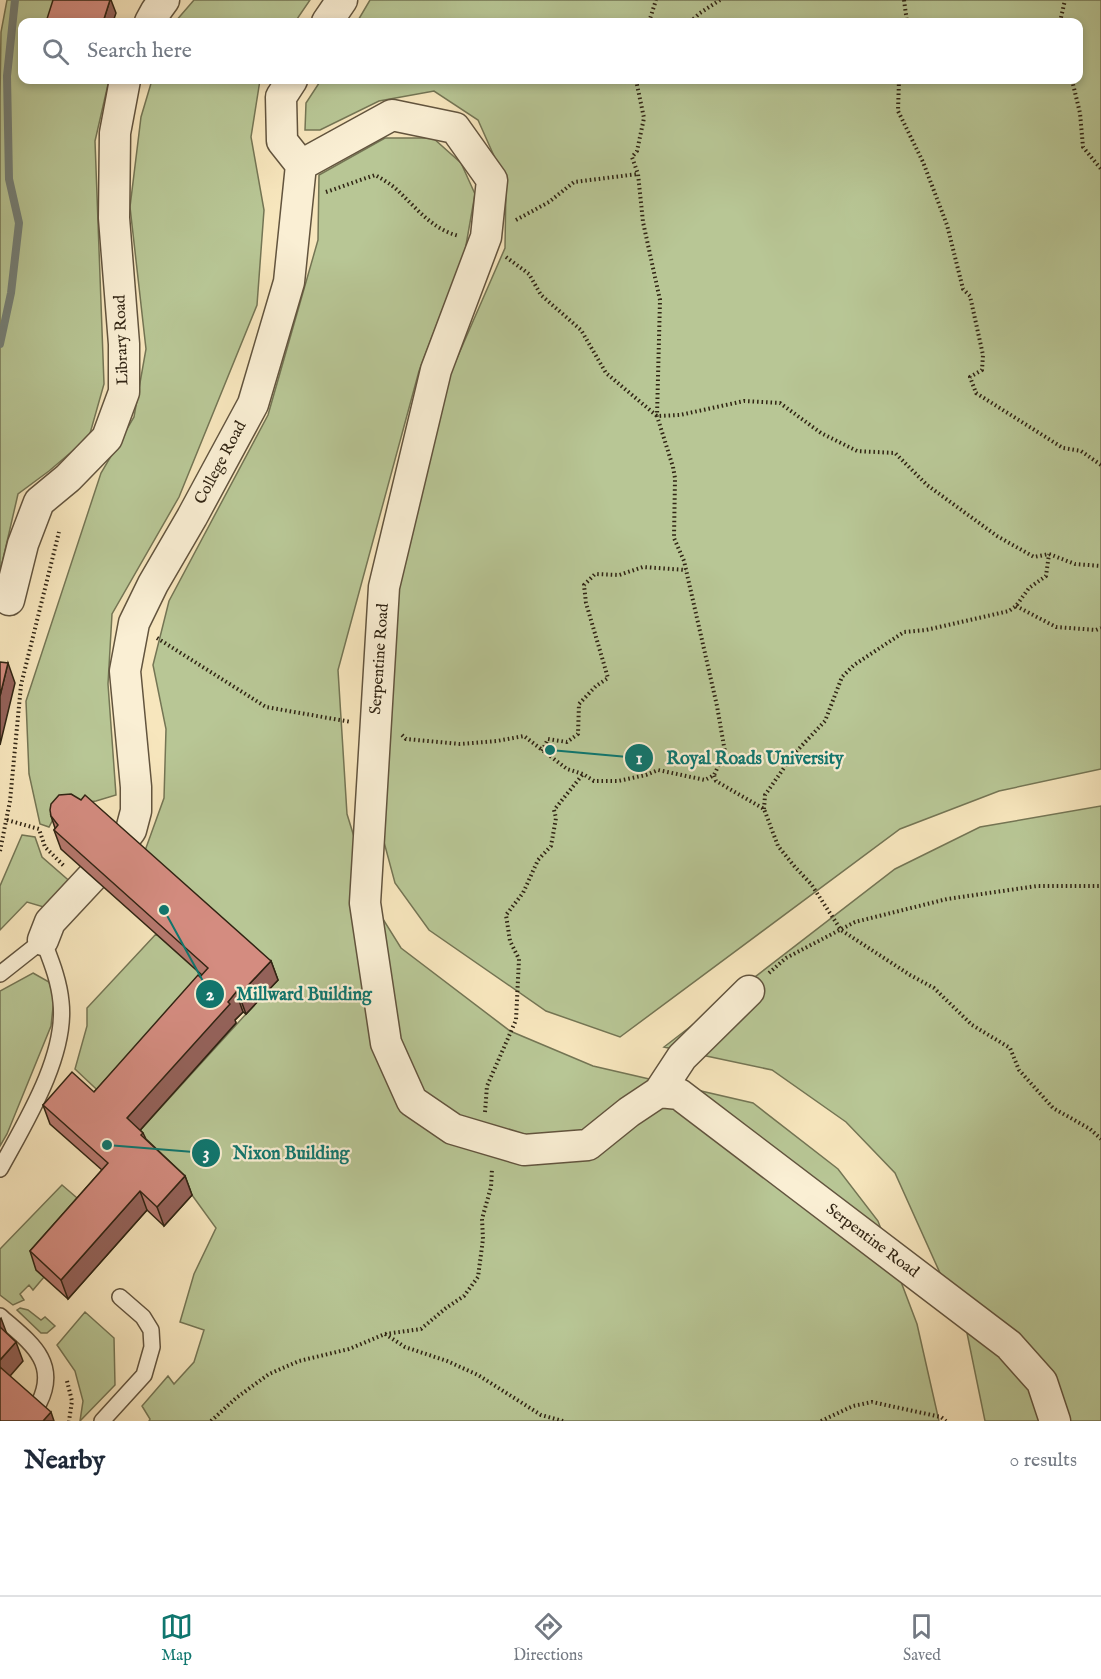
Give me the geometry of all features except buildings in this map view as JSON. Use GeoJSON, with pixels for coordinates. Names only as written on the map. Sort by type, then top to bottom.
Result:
{"type":"FeatureCollection","features":[{"type":"Feature","properties":{"kind":"street"},"geometry":{"type":"LineString","coordinates":[[152,18],[164,0]]}},
{"type":"Feature","properties":{"kind":"street"},"geometry":{"type":"LineString","coordinates":[[330,18],[342,0]]}},
{"type":"Feature","properties":{"kind":"street","name":"Library Road"},"geometry":{"type":"LineString","coordinates":[[9,600],[23,544],[39,502],[68,478],[107,438],[124,392],[124,345],[114,207],[115,133],[124,84]]}},
{"type":"Feature","properties":{"kind":"street"},"geometry":{"type":"LineString","coordinates":[[289,84],[281,97],[282,141],[301,165]]}},
{"type":"Feature","properties":{"kind":"street","name":"Serpentine Road"},"geometry":{"type":"LineString","coordinates":[[301,165],[392,115],[455,128],[492,180],[485,241],[436,370],[384,587],[365,903],[386,1044],[412,1101],[453,1129],[524,1150],[588,1145],[629,1112],[659,1092],[682,1057],[749,991]]}},
{"type":"Feature","properties":{"kind":"street","name":"College Road"},"geometry":{"type":"LineString","coordinates":[[122,842],[131,830],[136,811],[136,787],[125,671],[134,623],[153,584],[253,404],[289,282],[301,165]]}},
{"type":"Feature","properties":{"kind":"street"},"geometry":{"type":"LineString","coordinates":[[43,940],[50,922],[92,877]]}},
{"type":"Feature","properties":{"kind":"street","name":"Serpentine Road"},"geometry":{"type":"LineString","coordinates":[[659,1092],[679,1094],[1009,1345],[1042,1382],[1055,1421]]}},
{"type":"Feature","properties":{"kind":"lane"},"geometry":{"type":"LineString","coordinates":[[0,974],[43,940],[58,979],[62,1004],[61,1029],[56,1051],[25,1124],[0,1169]]}},
{"type":"Feature","properties":{"kind":"lane"},"geometry":{"type":"LineString","coordinates":[[102,1421],[144,1375],[152,1347],[151,1330],[143,1317],[120,1296]]}},
{"type":"Feature","properties":{"kind":"lane"},"geometry":{"type":"LineString","coordinates":[[0,1316],[41,1356],[45,1366],[46,1386],[39,1403]]}},
{"type":"Feature","properties":{"kind":"path"},"geometry":{"type":"LineString","coordinates":[[650,18],[656,0]]}},
{"type":"Feature","properties":{"kind":"path"},"geometry":{"type":"LineString","coordinates":[[694,18],[720,0]]}},
{"type":"Feature","properties":{"kind":"path"},"geometry":{"type":"LineString","coordinates":[[904,0],[906,18]]}},
{"type":"Feature","properties":{"kind":"path"},"geometry":{"type":"LineString","coordinates":[[1061,18],[1065,0]]}},
{"type":"Feature","properties":{"kind":"path"},"geometry":{"type":"LineString","coordinates":[[134,623],[266,707],[396,728],[405,739],[460,744],[524,736],[567,770],[584,774],[594,781],[618,781],[658,770],[705,780],[714,775],[725,752],[717,706],[684,561],[674,537],[674,467],[657,416],[660,300],[643,222],[638,174],[632,157],[637,151],[645,118],[637,84]]}},
{"type":"Feature","properties":{"kind":"path"},"geometry":{"type":"LineString","coordinates":[[899,84],[898,111],[923,162],[946,225],[963,289],[970,296],[983,356],[982,370],[970,377],[976,393],[1064,448],[1081,451],[1101,465]]}},
{"type":"Feature","properties":{"kind":"path"},"geometry":{"type":"LineString","coordinates":[[1073,84],[1080,113],[1083,147],[1101,169]]}},
{"type":"Feature","properties":{"kind":"path"},"geometry":{"type":"LineString","coordinates":[[485,241],[523,215],[549,202],[574,182],[638,174]]}},
{"type":"Feature","properties":{"kind":"path"},"geometry":{"type":"LineString","coordinates":[[298,202],[375,175],[393,187],[431,224],[448,233],[485,241],[529,274],[541,295],[580,330],[606,373],[657,416],[680,415],[744,401],[780,403],[821,433],[857,451],[895,453],[927,485],[997,536],[1034,557],[1049,554],[1075,564],[1101,566]]}},
{"type":"Feature","properties":{"kind":"path"},"geometry":{"type":"LineString","coordinates":[[0,852],[10,801],[21,685],[60,528]]}},
{"type":"Feature","properties":{"kind":"path"},"geometry":{"type":"LineString","coordinates":[[1049,554],[1046,576],[1029,588],[1016,606],[1009,611],[927,630],[904,632],[854,665],[842,678],[825,721],[794,755],[765,795],[764,809],[778,846],[811,884],[841,930],[934,988],[972,1025],[1010,1048],[1019,1070],[1053,1108],[1090,1129],[1101,1139]]}},
{"type":"Feature","properties":{"kind":"path"},"geometry":{"type":"LineString","coordinates":[[542,751],[548,739],[567,742],[578,734],[579,704],[596,686],[608,678],[586,603],[584,585],[596,574],[619,575],[644,567],[686,570]]}},
{"type":"Feature","properties":{"kind":"path"},"geometry":{"type":"LineString","coordinates":[[1016,606],[1056,627],[1096,630],[1101,628]]}},
{"type":"Feature","properties":{"kind":"path"},"geometry":{"type":"LineString","coordinates":[[211,1421],[236,1398],[269,1374],[299,1361],[349,1349],[385,1334],[421,1329],[464,1296],[478,1278],[483,1239],[482,1219],[491,1187],[492,1164],[484,1138],[487,1086],[516,1020],[519,958],[510,941],[506,915],[523,893],[538,860],[551,846],[556,818],[555,810],[584,774]]}},
{"type":"Feature","properties":{"kind":"path"},"geometry":{"type":"LineString","coordinates":[[714,775],[716,781],[764,809]]}},
{"type":"Feature","properties":{"kind":"path"},"geometry":{"type":"LineString","coordinates":[[7,820],[39,829],[42,841],[49,852]]}},
{"type":"Feature","properties":{"kind":"path"},"geometry":{"type":"LineString","coordinates":[[749,991],[786,958],[855,922],[947,899],[1037,886],[1101,886]]}},
{"type":"Feature","properties":{"kind":"path"},"geometry":{"type":"LineString","coordinates":[[385,1334],[405,1347],[447,1361],[478,1375],[541,1415],[562,1421]]}},
{"type":"Feature","properties":{"kind":"path"},"geometry":{"type":"LineString","coordinates":[[821,1421],[853,1407],[872,1402],[941,1417],[946,1421]]}},
{"type":"Feature","properties":{"kind":"path"},"geometry":{"type":"LineString","coordinates":[[69,1421],[71,1405]]}},
{"type":"Feature","properties":{"kind":"green space"},"geometry":{"type":"Polygon","coordinates":[[[7,0],[55,0],[51,18],[18,18],[18,84],[108,84],[95,141],[104,384],[89,437],[18,494],[0,572],[0,97],[1,32],[7,0]]]}},
{"type":"Feature","properties":{"kind":"green space"},"geometry":{"type":"Polygon","coordinates":[[[194,0],[310,0],[298,18],[178,18],[194,0]]]}},
{"type":"Feature","properties":{"kind":"green space"},"geometry":{"type":"Polygon","coordinates":[[[370,0],[1101,0],[1101,769],[999,791],[900,829],[620,1037],[546,1011],[429,930],[395,883],[377,816],[369,718],[447,381],[505,248],[506,183],[478,120],[434,91],[379,101],[320,130],[305,130],[306,103],[318,84],[1083,84],[1083,18],[359,18],[370,0]]]}},
{"type":"Feature","properties":{"kind":"green space"},"geometry":{"type":"Polygon","coordinates":[[[151,84],[259,84],[251,137],[264,210],[257,305],[179,497],[112,614],[108,684],[116,795],[96,801],[60,806],[49,827],[40,824],[29,774],[26,701],[101,473],[134,417],[146,349],[130,207],[141,117],[151,84]]]}},
{"type":"Feature","properties":{"kind":"green space"},"geometry":{"type":"Polygon","coordinates":[[[385,138],[433,138],[461,163],[475,194],[465,251],[419,371],[338,670],[347,814],[376,908],[401,948],[510,1031],[593,1066],[753,1103],[838,1169],[878,1221],[917,1324],[939,1421],[149,1421],[142,1406],[168,1376],[174,1384],[194,1362],[204,1330],[180,1322],[194,1274],[216,1228],[192,1195],[148,1154],[134,1137],[277,980],[142,859],[164,798],[166,729],[153,665],[169,601],[268,415],[318,240],[319,175],[385,138]]]}},
{"type":"Feature","properties":{"kind":"green space"},"geometry":{"type":"Polygon","coordinates":[[[1101,806],[1101,1421],[985,1421],[967,1333],[895,1173],[846,1122],[772,1070],[664,1047],[895,869],[980,827],[1101,806]]]}},
{"type":"Feature","properties":{"kind":"green space"},"geometry":{"type":"Polygon","coordinates":[[[22,835],[35,837],[42,857],[74,885],[47,908],[27,902],[0,930],[0,886],[22,835]]]}},
{"type":"Feature","properties":{"kind":"green space"},"geometry":{"type":"Polygon","coordinates":[[[156,934],[215,987],[110,1102],[75,1069],[87,1026],[87,1008],[156,934]]]}},
{"type":"Feature","properties":{"kind":"green space"},"geometry":{"type":"Polygon","coordinates":[[[33,973],[49,982],[54,998],[51,1026],[0,1146],[0,991],[33,973]]]}},
{"type":"Feature","properties":{"kind":"green space"},"geometry":{"type":"Polygon","coordinates":[[[62,1185],[91,1210],[37,1270],[44,1277],[33,1290],[29,1285],[20,1294],[24,1300],[13,1305],[0,1295],[0,1249],[62,1185]]]}},
{"type":"Feature","properties":{"kind":"green space"},"geometry":{"type":"Polygon","coordinates":[[[20,1308],[28,1310],[41,1320],[45,1317],[55,1326],[47,1333],[41,1333],[17,1310],[20,1308]]]}},
{"type":"Feature","properties":{"kind":"green space"},"geometry":{"type":"Polygon","coordinates":[[[85,1312],[114,1338],[115,1385],[80,1421],[83,1401],[75,1371],[57,1345],[85,1312]]]}},
{"type":"Feature","properties":{"kind":"waterway"},"geometry":{"type":"LineString","coordinates":[[0,344],[11,293],[19,223],[9,179],[7,76],[15,0]]}},
{"type":"Feature","properties":{"kind":"place","name":"Royal Roads University"},"geometry":{"type":"Point","coordinates":[550,750]}},
{"type":"Feature","properties":{"kind":"place","name":"Millward Building"},"geometry":{"type":"Point","coordinates":[164,910]}},
{"type":"Feature","properties":{"kind":"place","name":"Nixon Building"},"geometry":{"type":"Point","coordinates":[107,1145]}}]}
